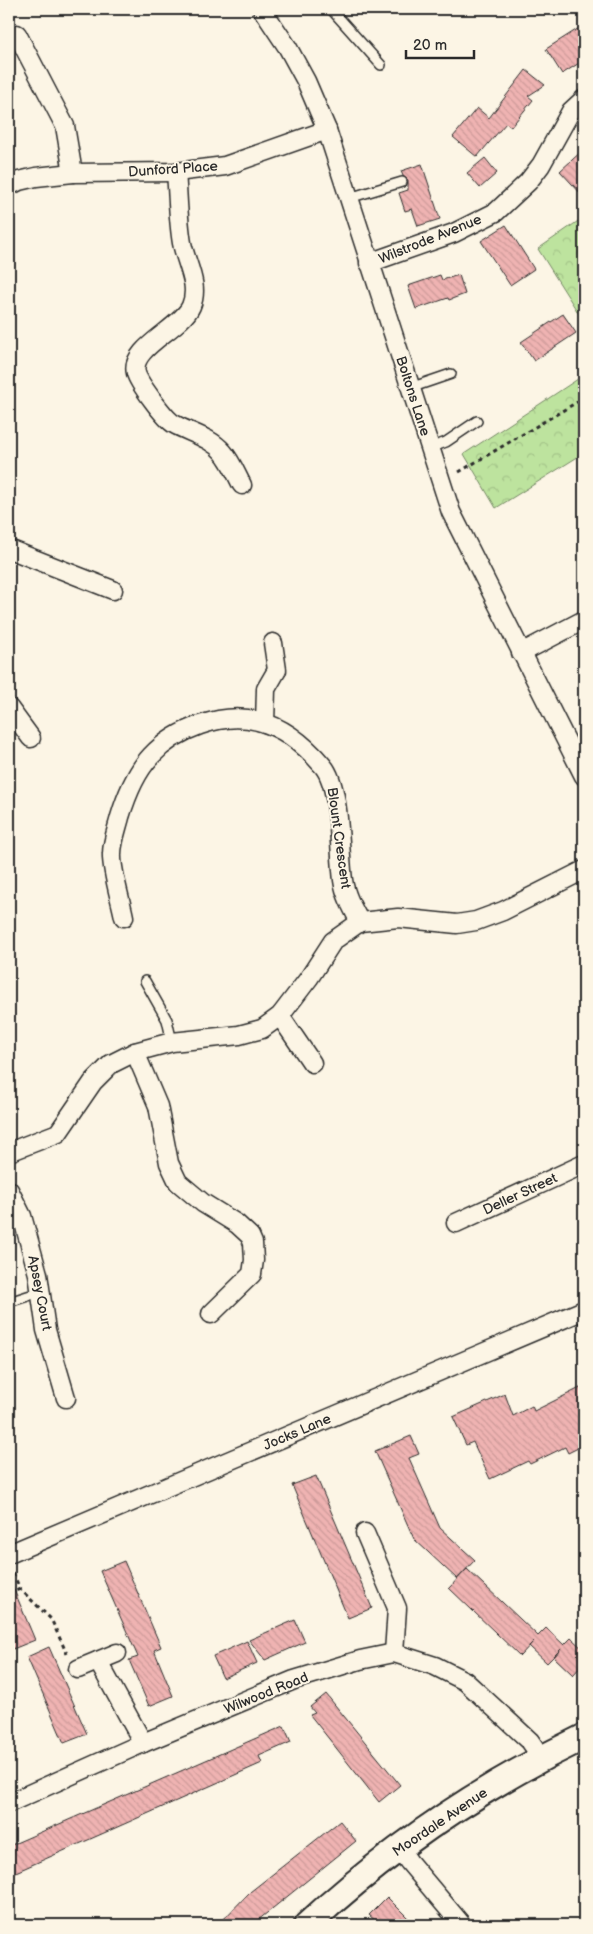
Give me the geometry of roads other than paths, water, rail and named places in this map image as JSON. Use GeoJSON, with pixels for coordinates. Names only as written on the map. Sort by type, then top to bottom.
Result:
{"type":"FeatureCollection","features":[{"type":"Feature","properties":{"kind":"street","name":"Boltons Lane"},"geometry":{"type":"LineString","coordinates":[[262,9],[288,48],[306,80],[327,130],[451,512],[584,776]]}},
{"type":"Feature","properties":{"kind":"street"},"geometry":{"type":"LineString","coordinates":[[17,34],[65,126],[73,173]]}},
{"type":"Feature","properties":{"kind":"street","name":"Wilstrode Avenue"},"geometry":{"type":"LineString","coordinates":[[369,263],[454,233],[496,212],[528,182],[541,165],[571,111],[584,99]]}},
{"type":"Feature","properties":{"kind":"street","name":"Dunford Place"},"geometry":{"type":"LineString","coordinates":[[9,186],[19,181],[36,177],[73,173],[176,172],[225,166],[327,130]]}},
{"type":"Feature","properties":{"kind":"street"},"geometry":{"type":"LineString","coordinates":[[176,172],[182,243],[194,285],[194,297],[187,314],[174,327],[146,347],[139,355],[136,373],[154,403],[172,424],[208,440],[223,452],[242,484]]}},
{"type":"Feature","properties":{"kind":"street"},"geometry":{"type":"LineString","coordinates":[[9,549],[113,590]]}},
{"type":"Feature","properties":{"kind":"street"},"geometry":{"type":"LineString","coordinates":[[521,652],[584,620]]}},
{"type":"Feature","properties":{"kind":"street"},"geometry":{"type":"LineString","coordinates":[[265,723],[266,689],[277,670],[273,643]]}},
{"type":"Feature","properties":{"kind":"street"},"geometry":{"type":"LineString","coordinates":[[9,708],[31,738]]}},
{"type":"Feature","properties":{"kind":"street","name":"Blount Crescent"},"geometry":{"type":"LineString","coordinates":[[124,918],[112,854],[128,795],[150,757],[162,746],[191,728],[210,722],[242,719],[257,720],[272,725],[296,741],[328,773],[340,826],[343,882],[360,922]]}},
{"type":"Feature","properties":{"kind":"street"},"geometry":{"type":"LineString","coordinates":[[9,1152],[58,1133],[93,1082],[111,1064],[135,1052],[172,1042],[239,1036],[262,1029],[280,1016],[309,978],[333,941],[360,922],[398,918],[457,924],[476,921],[503,912],[584,870]]}},
{"type":"Feature","properties":{"kind":"street"},"geometry":{"type":"LineString","coordinates":[[280,1016],[312,1063]]}},
{"type":"Feature","properties":{"kind":"street"},"geometry":{"type":"LineString","coordinates":[[135,1052],[158,1106],[169,1163],[178,1182],[203,1203],[237,1224],[250,1236],[253,1243],[254,1260],[252,1274],[211,1314]]}},
{"type":"Feature","properties":{"kind":"street","name":"Deller Street"},"geometry":{"type":"LineString","coordinates":[[456,1223],[584,1164]]}},
{"type":"Feature","properties":{"kind":"street","name":"Apsey Court"},"geometry":{"type":"LineString","coordinates":[[9,1190],[22,1216],[38,1274],[46,1330],[66,1398]]}},
{"type":"Feature","properties":{"kind":"street","name":"Jocks Lane"},"geometry":{"type":"LineString","coordinates":[[9,1554],[584,1310]]}},
{"type":"Feature","properties":{"kind":"street"},"geometry":{"type":"LineString","coordinates":[[365,1533],[397,1608],[394,1653]]}},
{"type":"Feature","properties":{"kind":"street"},"geometry":{"type":"LineString","coordinates":[[78,1669],[117,1653]]}},
{"type":"Feature","properties":{"kind":"street","name":"Wilwood Road"},"geometry":{"type":"LineString","coordinates":[[9,1803],[294,1680],[360,1660],[394,1653],[435,1666],[465,1682],[530,1741],[541,1757]]}},
{"type":"Feature","properties":{"kind":"street"},"geometry":{"type":"LineString","coordinates":[[98,1661],[143,1744]]}},
{"type":"Feature","properties":{"kind":"street","name":"Moordale Avenue"},"geometry":{"type":"LineString","coordinates":[[307,1925],[399,1848],[541,1757],[584,1737]]}},
{"type":"Feature","properties":{"kind":"street"},"geometry":{"type":"LineString","coordinates":[[399,1848],[462,1925]]}},
{"type":"Feature","properties":{"kind":"lane"},"geometry":{"type":"LineString","coordinates":[[331,9],[381,65]]}},
{"type":"Feature","properties":{"kind":"lane"},"geometry":{"type":"LineString","coordinates":[[349,198],[402,182]]}},
{"type":"Feature","properties":{"kind":"lane"},"geometry":{"type":"LineString","coordinates":[[410,388],[451,374]]}},
{"type":"Feature","properties":{"kind":"lane"},"geometry":{"type":"LineString","coordinates":[[430,448],[446,442],[478,421]]}},
{"type":"Feature","properties":{"kind":"lane"},"geometry":{"type":"LineString","coordinates":[[144,981],[167,1020],[172,1042]]}},
{"type":"Feature","properties":{"kind":"lane"},"geometry":{"type":"LineString","coordinates":[[9,1302],[40,1292]]}}]}
